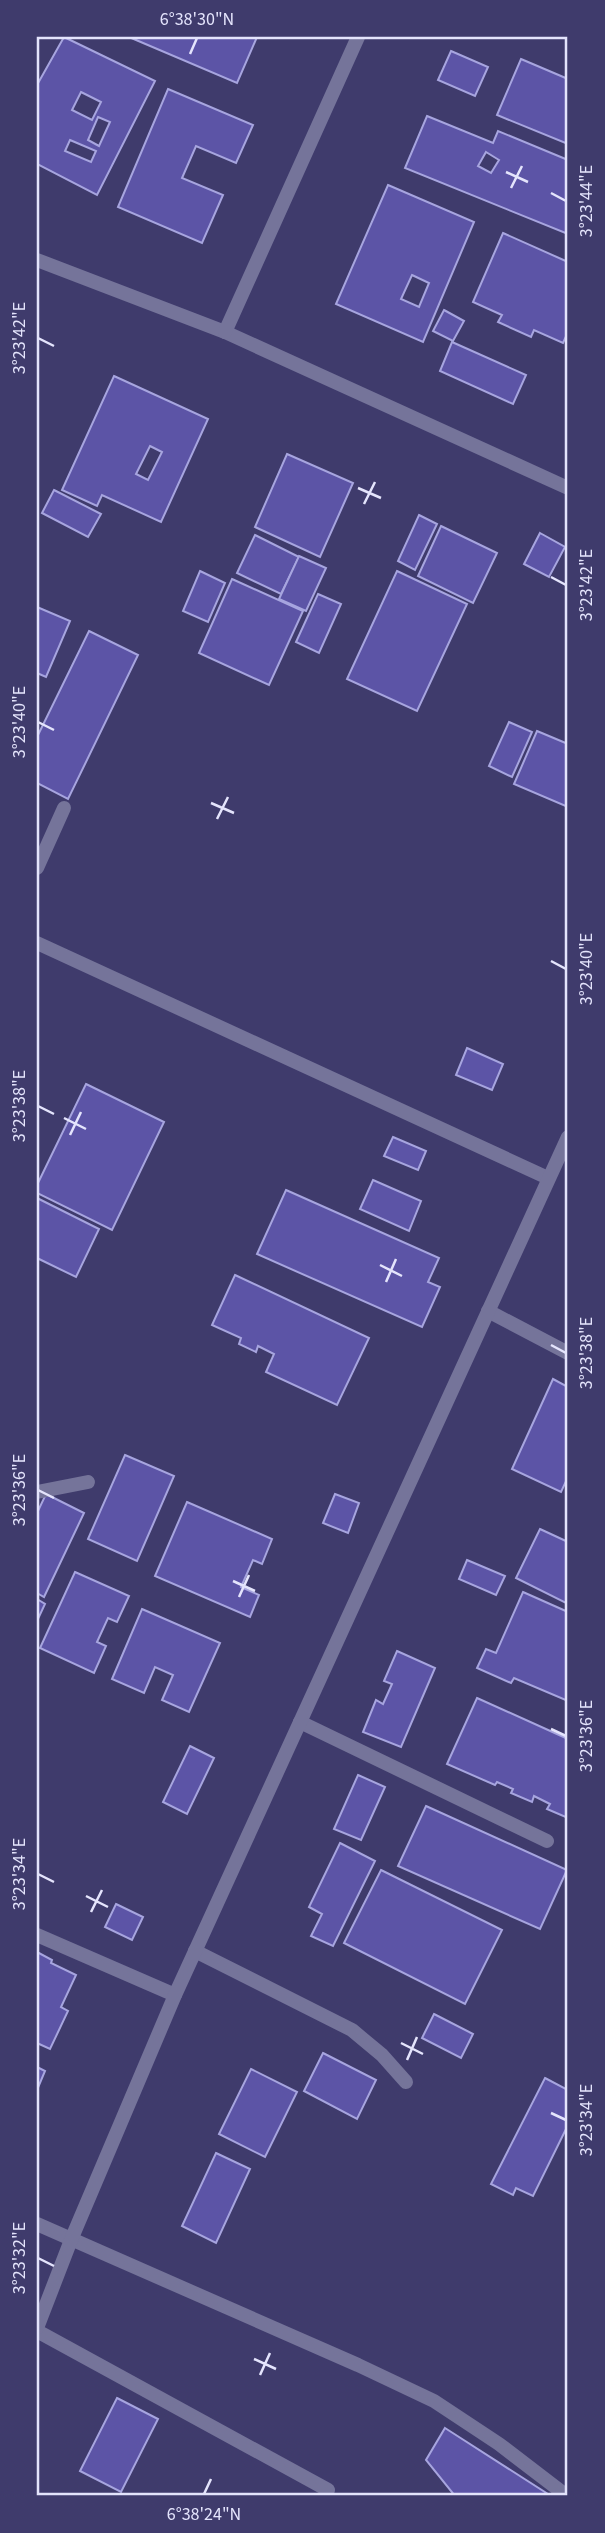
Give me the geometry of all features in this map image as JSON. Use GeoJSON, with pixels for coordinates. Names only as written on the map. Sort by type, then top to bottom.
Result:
{"type":"FeatureCollection","features":[{"type":"Feature","properties":{"kind":"street"},"geometry":{"type":"LineString","coordinates":[[225,332],[358,37]]}},
{"type":"Feature","properties":{"kind":"street"},"geometry":{"type":"LineString","coordinates":[[37,260],[225,332],[568,488]]}},
{"type":"Feature","properties":{"kind":"street"},"geometry":{"type":"LineString","coordinates":[[37,868],[64,808]]}},
{"type":"Feature","properties":{"kind":"street"},"geometry":{"type":"LineString","coordinates":[[37,943],[548,1178]]}},
{"type":"Feature","properties":{"kind":"street"},"geometry":{"type":"LineString","coordinates":[[328,2490],[37,2330],[71,2240],[175,1995],[568,1137]]}},
{"type":"Feature","properties":{"kind":"street"},"geometry":{"type":"LineString","coordinates":[[488,1311],[568,1353]]}},
{"type":"Feature","properties":{"kind":"street"},"geometry":{"type":"LineString","coordinates":[[37,1492],[88,1482]]}},
{"type":"Feature","properties":{"kind":"street"},"geometry":{"type":"LineString","coordinates":[[300,1722],[547,1841]]}},
{"type":"Feature","properties":{"kind":"street"},"geometry":{"type":"LineString","coordinates":[[37,1936],[175,1995]]}},
{"type":"Feature","properties":{"kind":"street"},"geometry":{"type":"LineString","coordinates":[[195,1951],[352,2030],[382,2055],[406,2082]]}},
{"type":"Feature","properties":{"kind":"street"},"geometry":{"type":"LineString","coordinates":[[37,2224],[434,2401],[499,2444],[567,2496]]}},
{"type":"Feature","properties":{"kind":"building"},"geometry":{"type":"Polygon","coordinates":[[[64,37],[155,81],[97,195],[37,164],[37,85],[64,37]],[[81,92],[72,110],[92,120],[101,102],[81,92]],[[98,117],[88,140],[99,146],[110,122],[98,117]],[[70,140],[65,151],[91,162],[96,151],[70,140]]]}},
{"type":"Feature","properties":{"kind":"building"},"geometry":{"type":"Polygon","coordinates":[[[129,37],[257,37],[237,83],[129,37]]]}},
{"type":"Feature","properties":{"kind":"building"},"geometry":{"type":"Polygon","coordinates":[[[451,51],[488,67],[475,96],[438,80],[451,51]]]}},
{"type":"Feature","properties":{"kind":"building"},"geometry":{"type":"Polygon","coordinates":[[[521,59],[568,79],[568,144],[497,115],[521,59]]]}},
{"type":"Feature","properties":{"kind":"building"},"geometry":{"type":"Polygon","coordinates":[[[168,89],[253,125],[236,163],[196,146],[182,178],[223,195],[202,243],[118,207],[168,89]]]}},
{"type":"Feature","properties":{"kind":"building"},"geometry":{"type":"Polygon","coordinates":[[[427,116],[493,143],[498,131],[568,160],[568,234],[405,168],[427,116]],[[486,152],[478,166],[491,173],[499,160],[486,152]]]}},
{"type":"Feature","properties":{"kind":"building"},"geometry":{"type":"Polygon","coordinates":[[[388,185],[474,222],[423,342],[336,304],[388,185]],[[412,275],[401,299],[419,307],[429,283],[412,275]]]}},
{"type":"Feature","properties":{"kind":"building"},"geometry":{"type":"Polygon","coordinates":[[[503,233],[568,262],[568,332],[563,343],[534,330],[531,337],[498,322],[502,315],[473,302],[503,233]]]}},
{"type":"Feature","properties":{"kind":"building"},"geometry":{"type":"Polygon","coordinates":[[[444,310],[464,321],[453,341],[433,331],[444,310]]]}},
{"type":"Feature","properties":{"kind":"building"},"geometry":{"type":"Polygon","coordinates":[[[452,342],[526,375],[513,404],[440,371],[452,342]]]}},
{"type":"Feature","properties":{"kind":"building"},"geometry":{"type":"Polygon","coordinates":[[[114,376],[208,419],[161,522],[102,495],[97,506],[62,490],[114,376]],[[150,446],[136,474],[148,480],[162,452],[150,446]]]}},
{"type":"Feature","properties":{"kind":"building"},"geometry":{"type":"Polygon","coordinates":[[[287,454],[353,483],[320,557],[255,527],[287,454]]]}},
{"type":"Feature","properties":{"kind":"building"},"geometry":{"type":"Polygon","coordinates":[[[54,490],[101,514],[88,537],[42,513],[54,490]]]}},
{"type":"Feature","properties":{"kind":"building"},"geometry":{"type":"Polygon","coordinates":[[[419,515],[437,524],[415,570],[398,561],[419,515]]]}},
{"type":"Feature","properties":{"kind":"building"},"geometry":{"type":"Polygon","coordinates":[[[441,526],[497,553],[473,603],[418,576],[441,526]]]}},
{"type":"Feature","properties":{"kind":"building"},"geometry":{"type":"Polygon","coordinates":[[[540,533],[565,547],[549,577],[524,564],[540,533]]]}},
{"type":"Feature","properties":{"kind":"building"},"geometry":{"type":"Polygon","coordinates":[[[255,535],[299,557],[281,594],[237,573],[255,535]]]}},
{"type":"Feature","properties":{"kind":"building"},"geometry":{"type":"Polygon","coordinates":[[[299,556],[326,568],[306,611],[279,599],[299,556]]]}},
{"type":"Feature","properties":{"kind":"building"},"geometry":{"type":"Polygon","coordinates":[[[200,571],[225,583],[208,622],[183,611],[200,571]]]}},
{"type":"Feature","properties":{"kind":"building"},"geometry":{"type":"Polygon","coordinates":[[[397,571],[467,604],[417,711],[347,679],[397,571]]]}},
{"type":"Feature","properties":{"kind":"building"},"geometry":{"type":"Polygon","coordinates":[[[232,579],[303,611],[269,685],[199,653],[232,579]]]}},
{"type":"Feature","properties":{"kind":"building"},"geometry":{"type":"Polygon","coordinates":[[[318,594],[341,604],[319,653],[296,642],[318,594]]]}},
{"type":"Feature","properties":{"kind":"building"},"geometry":{"type":"Polygon","coordinates":[[[37,607],[70,621],[46,677],[37,673],[37,607]]]}},
{"type":"Feature","properties":{"kind":"building"},"geometry":{"type":"Polygon","coordinates":[[[89,631],[138,655],[68,799],[37,783],[37,737],[89,631]]]}},
{"type":"Feature","properties":{"kind":"building"},"geometry":{"type":"Polygon","coordinates":[[[509,722],[532,732],[512,777],[489,766],[509,722]]]}},
{"type":"Feature","properties":{"kind":"building"},"geometry":{"type":"Polygon","coordinates":[[[537,731],[568,744],[568,807],[514,784],[537,731]]]}},
{"type":"Feature","properties":{"kind":"building"},"geometry":{"type":"Polygon","coordinates":[[[467,1048],[503,1064],[492,1090],[456,1075],[467,1048]]]}},
{"type":"Feature","properties":{"kind":"building"},"geometry":{"type":"Polygon","coordinates":[[[86,1084],[164,1122],[112,1230],[37,1193],[37,1185],[86,1084]]]}},
{"type":"Feature","properties":{"kind":"building"},"geometry":{"type":"Polygon","coordinates":[[[393,1137],[426,1151],[418,1170],[384,1156],[393,1137]]]}},
{"type":"Feature","properties":{"kind":"building"},"geometry":{"type":"Polygon","coordinates":[[[373,1180],[421,1201],[409,1231],[360,1209],[373,1180]]]}},
{"type":"Feature","properties":{"kind":"building"},"geometry":{"type":"Polygon","coordinates":[[[286,1190],[439,1258],[428,1282],[440,1287],[422,1327],[257,1254],[286,1190]]]}},
{"type":"Feature","properties":{"kind":"building"},"geometry":{"type":"Polygon","coordinates":[[[37,1198],[99,1229],[76,1277],[37,1258],[37,1198]]]}},
{"type":"Feature","properties":{"kind":"building"},"geometry":{"type":"Polygon","coordinates":[[[235,1275],[369,1338],[337,1405],[266,1372],[274,1354],[258,1346],[256,1352],[239,1344],[241,1338],[212,1325],[235,1275]]]}},
{"type":"Feature","properties":{"kind":"building"},"geometry":{"type":"Polygon","coordinates":[[[553,1379],[568,1387],[568,1477],[561,1492],[512,1469],[553,1379]]]}},
{"type":"Feature","properties":{"kind":"building"},"geometry":{"type":"Polygon","coordinates":[[[125,1455],[174,1476],[137,1561],[88,1539],[125,1455]]]}},
{"type":"Feature","properties":{"kind":"building"},"geometry":{"type":"Polygon","coordinates":[[[46,1494],[84,1513],[44,1597],[37,1593],[37,1513],[46,1494]]]}},
{"type":"Feature","properties":{"kind":"building"},"geometry":{"type":"Polygon","coordinates":[[[335,1494],[359,1503],[348,1533],[323,1523],[335,1494]]]}},
{"type":"Feature","properties":{"kind":"building"},"geometry":{"type":"Polygon","coordinates":[[[187,1502],[272,1539],[262,1564],[253,1560],[241,1587],[259,1595],[250,1617],[155,1576],[187,1502]]]}},
{"type":"Feature","properties":{"kind":"building"},"geometry":{"type":"Polygon","coordinates":[[[540,1529],[568,1542],[568,1604],[516,1578],[540,1529]]]}},
{"type":"Feature","properties":{"kind":"building"},"geometry":{"type":"Polygon","coordinates":[[[467,1560],[505,1576],[496,1595],[459,1579],[467,1560]]]}},
{"type":"Feature","properties":{"kind":"building"},"geometry":{"type":"Polygon","coordinates":[[[75,1572],[129,1596],[117,1622],[108,1618],[97,1642],[106,1646],[94,1673],[40,1648],[75,1572]]]}},
{"type":"Feature","properties":{"kind":"building"},"geometry":{"type":"Polygon","coordinates":[[[523,1592],[568,1612],[568,1701],[514,1678],[511,1683],[477,1668],[486,1649],[496,1653],[523,1592]]]}},
{"type":"Feature","properties":{"kind":"building"},"geometry":{"type":"Polygon","coordinates":[[[37,1599],[45,1604],[37,1621],[37,1599]]]}},
{"type":"Feature","properties":{"kind":"building"},"geometry":{"type":"Polygon","coordinates":[[[142,1609],[220,1643],[189,1712],[162,1700],[173,1675],[155,1667],[144,1693],[112,1679],[142,1609]]]}},
{"type":"Feature","properties":{"kind":"building"},"geometry":{"type":"Polygon","coordinates":[[[397,1651],[435,1668],[401,1747],[363,1732],[376,1700],[383,1704],[392,1684],[384,1681],[397,1651]]]}},
{"type":"Feature","properties":{"kind":"building"},"geometry":{"type":"Polygon","coordinates":[[[477,1698],[568,1739],[568,1818],[547,1809],[550,1804],[534,1796],[532,1802],[511,1793],[513,1789],[497,1782],[495,1785],[447,1764],[477,1698]]]}},
{"type":"Feature","properties":{"kind":"building"},"geometry":{"type":"Polygon","coordinates":[[[190,1746],[214,1758],[187,1814],[163,1802],[190,1746]]]}},
{"type":"Feature","properties":{"kind":"building"},"geometry":{"type":"Polygon","coordinates":[[[358,1775],[385,1787],[361,1840],[334,1829],[358,1775]]]}},
{"type":"Feature","properties":{"kind":"building"},"geometry":{"type":"Polygon","coordinates":[[[426,1806],[567,1870],[540,1929],[398,1866],[426,1806]]]}},
{"type":"Feature","properties":{"kind":"building"},"geometry":{"type":"Polygon","coordinates":[[[340,1843],[375,1861],[333,1946],[311,1936],[322,1914],[309,1907],[340,1843]]]}},
{"type":"Feature","properties":{"kind":"building"},"geometry":{"type":"Polygon","coordinates":[[[381,1870],[502,1930],[465,2004],[344,1943],[381,1870]]]}},
{"type":"Feature","properties":{"kind":"building"},"geometry":{"type":"Polygon","coordinates":[[[116,1904],[143,1917],[132,1940],[105,1927],[116,1904]]]}},
{"type":"Feature","properties":{"kind":"building"},"geometry":{"type":"Polygon","coordinates":[[[37,1952],[52,1960],[51,1963],[76,1975],[61,2007],[68,2011],[50,2049],[37,2043],[37,1952]]]}},
{"type":"Feature","properties":{"kind":"building"},"geometry":{"type":"Polygon","coordinates":[[[434,2014],[473,2034],[461,2058],[422,2038],[434,2014]]]}},
{"type":"Feature","properties":{"kind":"building"},"geometry":{"type":"Polygon","coordinates":[[[323,2053],[376,2080],[357,2119],[304,2091],[323,2053]]]}},
{"type":"Feature","properties":{"kind":"building"},"geometry":{"type":"Polygon","coordinates":[[[37,2067],[45,2071],[37,2090],[37,2067]]]}},
{"type":"Feature","properties":{"kind":"building"},"geometry":{"type":"Polygon","coordinates":[[[251,2069],[297,2092],[265,2157],[219,2134],[251,2069]]]}},
{"type":"Feature","properties":{"kind":"building"},"geometry":{"type":"Polygon","coordinates":[[[545,2078],[568,2090],[568,2125],[533,2196],[516,2188],[513,2195],[491,2184],[545,2078]]]}},
{"type":"Feature","properties":{"kind":"building"},"geometry":{"type":"Polygon","coordinates":[[[216,2153],[250,2169],[216,2243],[182,2226],[216,2153]]]}},
{"type":"Feature","properties":{"kind":"building"},"geometry":{"type":"Polygon","coordinates":[[[117,2398],[158,2419],[121,2492],[80,2471],[117,2398]]]}},
{"type":"Feature","properties":{"kind":"building"},"geometry":{"type":"Polygon","coordinates":[[[445,2428],[551,2496],[455,2496],[426,2460],[445,2428]]]}}]}
